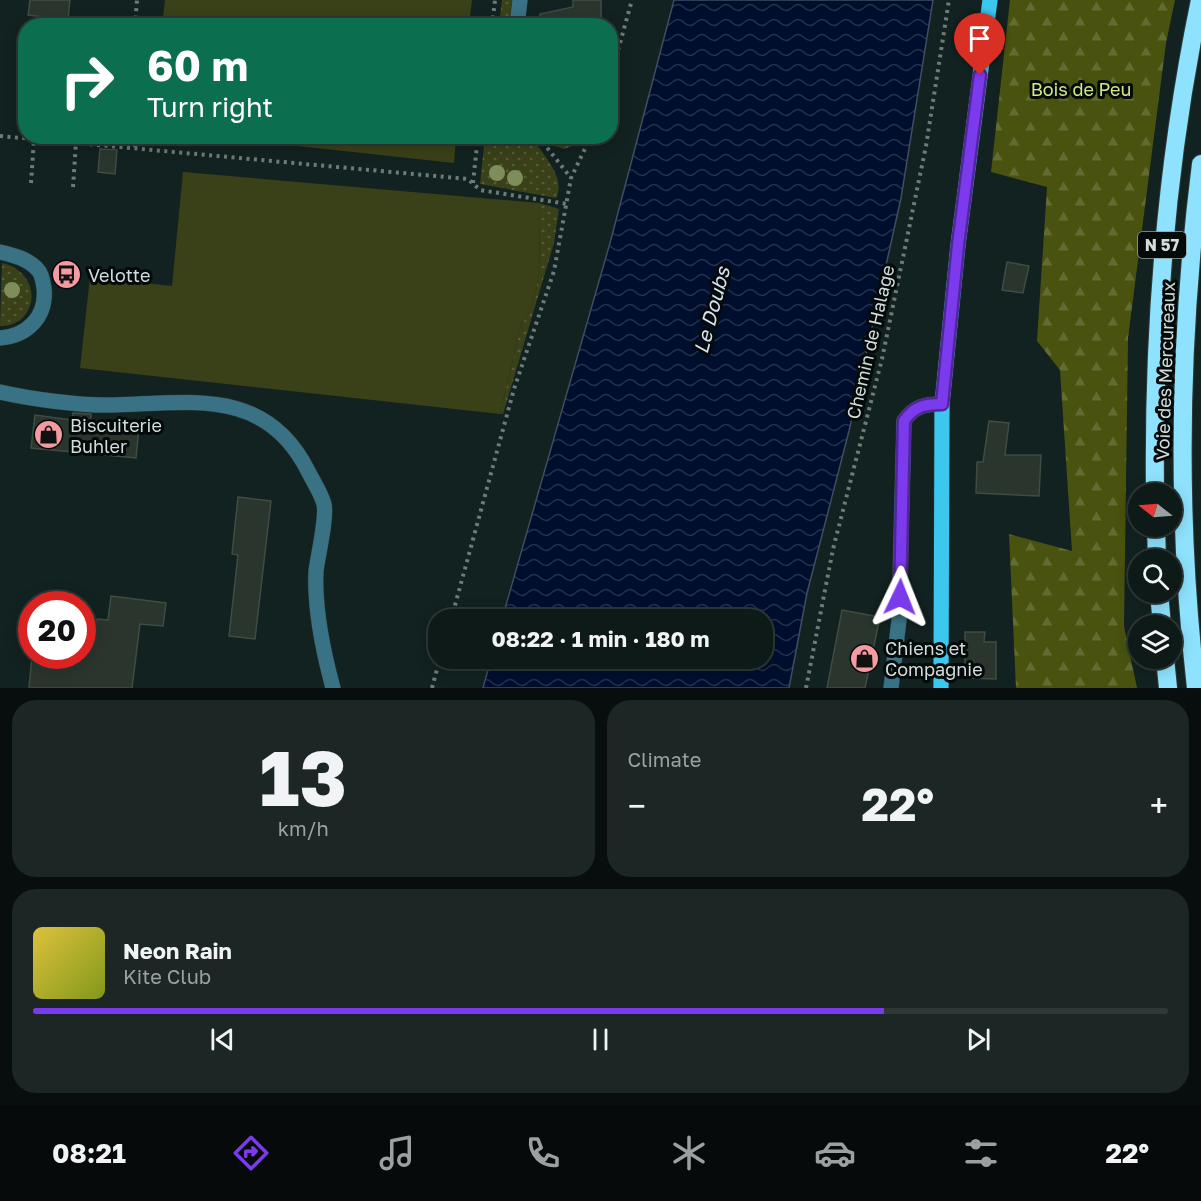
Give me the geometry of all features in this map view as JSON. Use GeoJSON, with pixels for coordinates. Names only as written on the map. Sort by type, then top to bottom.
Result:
{"type":"FeatureCollection","features":[{"type":"Feature","properties":{"kind":"highway","name":"Voie des Mercureaux"},"geometry":{"type":"LineString","coordinates":[[1155,483],[1156,382],[1162,241],[1182,92],[1200,0]]}},
{"type":"Feature","properties":{"kind":"highway","name":"Voie des Mercureaux"},"geometry":{"type":"LineString","coordinates":[[1196,688],[1185,561],[1182,442],[1188,295],[1201,164]]}},
{"type":"Feature","properties":{"kind":"highway"},"geometry":{"type":"LineString","coordinates":[[1166,669],[1168,688]]}},
{"type":"Feature","properties":{"kind":"main road"},"geometry":{"type":"LineString","coordinates":[[941,688],[942,404],[958,245],[990,0]]}},
{"type":"Feature","properties":{"kind":"street"},"geometry":{"type":"LineString","coordinates":[[518,18],[520,0]]}},
{"type":"Feature","properties":{"kind":"street"},"geometry":{"type":"LineString","coordinates":[[0,252],[29,262],[40,272],[44,300],[41,313],[26,331],[15,337],[0,338]]}},
{"type":"Feature","properties":{"kind":"street"},"geometry":{"type":"LineString","coordinates":[[0,392],[111,405],[161,401],[237,408],[258,415],[277,428],[302,459],[324,504],[316,574],[322,641],[333,688]]}},
{"type":"Feature","properties":{"kind":"street"},"geometry":{"type":"LineString","coordinates":[[891,688],[899,620],[904,421],[911,411],[923,404],[942,404]]}},
{"type":"Feature","properties":{"kind":"path"},"geometry":{"type":"LineString","coordinates":[[136,18],[137,0]]}},
{"type":"Feature","properties":{"kind":"path"},"geometry":{"type":"LineString","coordinates":[[493,18],[495,0]]}},
{"type":"Feature","properties":{"kind":"path"},"geometry":{"type":"LineString","coordinates":[[618,50],[632,0]]}},
{"type":"Feature","properties":{"kind":"path","name":"Chemin de Halage"},"geometry":{"type":"LineString","coordinates":[[806,688],[833,549],[882,359],[926,147],[949,0]]}},
{"type":"Feature","properties":{"kind":"path"},"geometry":{"type":"LineString","coordinates":[[0,136],[18,138]]}},
{"type":"Feature","properties":{"kind":"path"},"geometry":{"type":"LineString","coordinates":[[31,183],[34,144]]}},
{"type":"Feature","properties":{"kind":"path"},"geometry":{"type":"LineString","coordinates":[[73,187],[76,144]]}},
{"type":"Feature","properties":{"kind":"path"},"geometry":{"type":"LineString","coordinates":[[100,144],[468,179],[480,190],[567,204]]}},
{"type":"Feature","properties":{"kind":"path"},"geometry":{"type":"LineString","coordinates":[[473,184],[477,144]]}},
{"type":"Feature","properties":{"kind":"path"},"geometry":{"type":"LineString","coordinates":[[544,144],[571,178]]}},
{"type":"Feature","properties":{"kind":"path"},"geometry":{"type":"LineString","coordinates":[[454,609],[514,389],[554,271],[571,178],[587,144]]}},
{"type":"Feature","properties":{"kind":"path"},"geometry":{"type":"LineString","coordinates":[[432,688],[437,669]]}},
{"type":"Feature","properties":{"kind":"green space"},"geometry":{"type":"Polygon","coordinates":[[[165,0],[472,0],[470,18],[163,18],[165,0]]]}},
{"type":"Feature","properties":{"kind":"green space"},"geometry":{"type":"Polygon","coordinates":[[[502,0],[513,0],[511,18],[500,18],[502,0]]]}},
{"type":"Feature","properties":{"kind":"green space","name":"Bois de Peu"},"geometry":{"type":"Polygon","coordinates":[[[1010,0],[1175,0],[1166,43],[1128,338],[1124,626],[1128,645],[1128,669],[1133,669],[1137,688],[1016,688],[1009,534],[1072,551],[1060,370],[1037,341],[1047,187],[991,172],[1010,0]]]}},
{"type":"Feature","properties":{"kind":"green space"},"geometry":{"type":"Polygon","coordinates":[[[279,144],[455,144],[454,163],[279,144]]]}},
{"type":"Feature","properties":{"kind":"green space"},"geometry":{"type":"Polygon","coordinates":[[[484,144],[536,144],[556,174],[558,190],[556,198],[480,184],[484,144]]]}},
{"type":"Feature","properties":{"kind":"green space"},"geometry":{"type":"Polygon","coordinates":[[[550,144],[578,144],[564,149],[550,144]]]}},
{"type":"Feature","properties":{"kind":"green space"},"geometry":{"type":"Polygon","coordinates":[[[183,172],[539,203],[537,283],[529,312],[521,325],[500,414],[80,368],[90,277],[172,286],[183,172]]]}},
{"type":"Feature","properties":{"kind":"green space"},"geometry":{"type":"Polygon","coordinates":[[[539,203],[559,209],[554,243],[503,414],[500,414],[521,325],[529,312],[537,283],[539,203]]]}},
{"type":"Feature","properties":{"kind":"green space"},"geometry":{"type":"Polygon","coordinates":[[[2,263],[16,269],[25,277],[30,288],[31,299],[29,309],[22,318],[13,324],[0,326],[2,263]]]}},
{"type":"Feature","properties":{"kind":"water","name":"Le Doubs"},"geometry":{"type":"Polygon","coordinates":[[[674,0],[933,0],[901,198],[849,431],[807,593],[789,688],[483,688],[488,669],[773,669],[773,609],[505,609],[610,243],[674,0]]]}},
{"type":"Feature","properties":{"kind":"building"},"geometry":{"type":"Polygon","coordinates":[[[30,0],[70,0],[68,18],[28,15],[30,0]]]}},
{"type":"Feature","properties":{"kind":"building"},"geometry":{"type":"Polygon","coordinates":[[[573,0],[601,0],[601,18],[540,18],[540,14],[573,7],[573,0]]]}},
{"type":"Feature","properties":{"kind":"building"},"geometry":{"type":"Polygon","coordinates":[[[100,149],[117,150],[115,174],[98,172],[100,149]]]}},
{"type":"Feature","properties":{"kind":"building"},"geometry":{"type":"Polygon","coordinates":[[[1007,262],[1029,266],[1023,293],[1002,290],[1007,262]]]}},
{"type":"Feature","properties":{"kind":"building"},"geometry":{"type":"Polygon","coordinates":[[[73,413],[91,414],[91,422],[139,428],[136,458],[31,448],[35,415],[72,420],[73,413]]]}},
{"type":"Feature","properties":{"kind":"building"},"geometry":{"type":"Polygon","coordinates":[[[989,421],[1009,423],[1005,455],[1041,455],[1039,496],[976,493],[977,462],[983,462],[989,421]]]}},
{"type":"Feature","properties":{"kind":"building"},"geometry":{"type":"Polygon","coordinates":[[[238,497],[271,501],[255,639],[229,636],[238,555],[232,554],[238,497]]]}},
{"type":"Feature","properties":{"kind":"building"},"geometry":{"type":"Polygon","coordinates":[[[111,596],[166,603],[163,626],[140,624],[132,688],[29,688],[31,669],[96,669],[97,619],[108,620],[111,596]]]}},
{"type":"Feature","properties":{"kind":"building"},"geometry":{"type":"Polygon","coordinates":[[[842,610],[880,617],[865,688],[827,688],[842,610]]]}},
{"type":"Feature","properties":{"kind":"building"},"geometry":{"type":"Polygon","coordinates":[[[965,632],[985,632],[984,642],[996,642],[996,679],[965,678],[965,632]]]}},
{"type":"Feature","properties":{"kind":"place","name":"Velotte"},"geometry":{"type":"Point","coordinates":[67,275]}},
{"type":"Feature","properties":{"kind":"place","name":"Biscuiterie Buhler"},"geometry":{"type":"Point","coordinates":[49,435]}},
{"type":"Feature","properties":{"kind":"place","name":"Chiens et Compagnie"},"geometry":{"type":"Point","coordinates":[864,658]}},
{"type":"Feature","properties":{"kind":"route"},"geometry":{"type":"LineString","coordinates":[[900,597],[905,460],[904,421],[911,411],[923,404],[942,404],[958,245],[980,75]]}}]}
